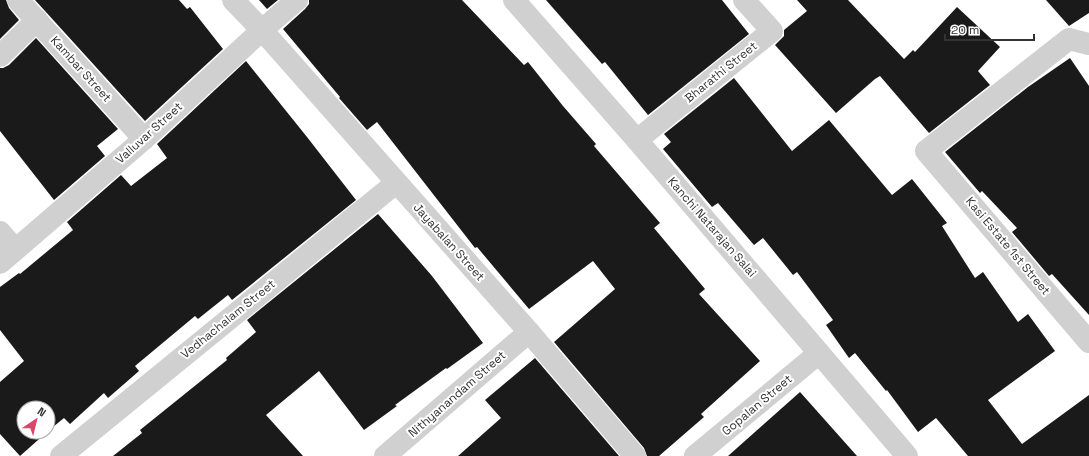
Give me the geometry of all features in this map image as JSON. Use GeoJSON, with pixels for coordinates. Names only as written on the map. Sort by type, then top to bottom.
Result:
{"type":"FeatureCollection","features":[{"type":"Feature","properties":{"kind":"street","name":"Kambar Street"},"geometry":{"type":"LineString","coordinates":[[18,0],[144,139]]}},
{"type":"Feature","properties":{"kind":"street","name":"Jayabalan Street"},"geometry":{"type":"LineString","coordinates":[[234,0],[529,332],[635,456]]}},
{"type":"Feature","properties":{"kind":"street","name":"Valluvar Street"},"geometry":{"type":"LineString","coordinates":[[8,256],[144,139],[262,30],[297,0]]}},
{"type":"Feature","properties":{"kind":"street","name":"Kanchi Natarajan Salai"},"geometry":{"type":"LineString","coordinates":[[514,0],[638,140],[907,456]]}},
{"type":"Feature","properties":{"kind":"street","name":"Bharathi Street"},"geometry":{"type":"LineString","coordinates":[[638,140],[772,31],[744,0]]}},
{"type":"Feature","properties":{"kind":"street"},"geometry":{"type":"LineString","coordinates":[[0,56],[37,20]]}},
{"type":"Feature","properties":{"kind":"street","name":"Kasi Estate 1st Street"},"geometry":{"type":"LineString","coordinates":[[1089,44],[1069,39],[926,151],[1089,342]]}},
{"type":"Feature","properties":{"kind":"street","name":"Vedhachalam Street"},"geometry":{"type":"LineString","coordinates":[[61,456],[396,183]]}},
{"type":"Feature","properties":{"kind":"street"},"geometry":{"type":"LineString","coordinates":[[0,232],[8,256]]}},
{"type":"Feature","properties":{"kind":"street","name":"Nithyanandam Street"},"geometry":{"type":"LineString","coordinates":[[385,456],[529,332]]}},
{"type":"Feature","properties":{"kind":"street","name":"Gopalan Street"},"geometry":{"type":"LineString","coordinates":[[695,456],[819,353]]}},
{"type":"Feature","properties":{"kind":"building"},"geometry":{"type":"Polygon","coordinates":[[[0,0],[6,0],[9,8],[19,20],[0,39],[0,0]]]}},
{"type":"Feature","properties":{"kind":"building"},"geometry":{"type":"Polygon","coordinates":[[[35,0],[179,0],[187,9],[190,7],[223,49],[145,121],[35,0]]]}},
{"type":"Feature","properties":{"kind":"building"},"geometry":{"type":"Polygon","coordinates":[[[259,0],[278,0],[267,9],[259,0]]]}},
{"type":"Feature","properties":{"kind":"building"},"geometry":{"type":"Polygon","coordinates":[[[309,0],[462,0],[524,65],[528,62],[596,144],[594,146],[660,223],[654,228],[705,289],[699,294],[760,361],[701,414],[704,417],[659,456],[647,456],[644,448],[554,342],[615,289],[593,261],[529,309],[477,247],[475,248],[377,122],[367,130],[283,29],[305,9],[309,4],[309,0]]]}},
{"type":"Feature","properties":{"kind":"building"},"geometry":{"type":"Polygon","coordinates":[[[546,0],[722,0],[749,34],[648,115],[605,62],[602,64],[546,0]]]}},
{"type":"Feature","properties":{"kind":"building"},"geometry":{"type":"Polygon","coordinates":[[[797,0],[848,0],[904,59],[913,50],[915,52],[957,7],[1000,47],[978,71],[990,85],[929,133],[880,76],[836,113],[775,45],[784,36],[784,30],[807,11],[797,0]]]}},
{"type":"Feature","properties":{"kind":"building"},"geometry":{"type":"Polygon","coordinates":[[[1046,0],[1089,0],[1089,13],[1069,26],[1046,0]]]}},
{"type":"Feature","properties":{"kind":"building"},"geometry":{"type":"Polygon","coordinates":[[[36,38],[118,129],[97,146],[105,156],[54,200],[0,131],[0,68],[9,65],[36,38]]]}},
{"type":"Feature","properties":{"kind":"building"},"geometry":{"type":"Polygon","coordinates":[[[1070,58],[1089,86],[1089,315],[1052,274],[1049,276],[1012,232],[1017,228],[982,191],[980,193],[945,152],[1028,87],[1070,58]]]}},
{"type":"Feature","properties":{"kind":"building"},"geometry":{"type":"Polygon","coordinates":[[[246,61],[356,200],[232,300],[228,295],[198,319],[195,316],[135,366],[139,371],[108,398],[104,393],[70,424],[64,418],[56,424],[56,400],[16,400],[16,440],[38,440],[20,456],[0,434],[0,382],[24,361],[0,330],[0,287],[19,273],[20,274],[73,230],[67,222],[121,175],[131,186],[167,158],[157,144],[246,61]]]}},
{"type":"Feature","properties":{"kind":"building"},"geometry":{"type":"Polygon","coordinates":[[[734,78],[792,151],[829,120],[892,195],[912,179],[947,223],[942,226],[975,278],[983,272],[1018,322],[1028,314],[1055,351],[988,400],[1022,444],[1089,395],[1089,456],[968,456],[936,418],[918,432],[887,390],[886,391],[855,353],[849,358],[826,325],[833,320],[797,272],[793,275],[763,238],[754,245],[718,203],[712,207],[663,149],[671,142],[664,134],[734,78]]]}},
{"type":"Feature","properties":{"kind":"building"},"geometry":{"type":"Polygon","coordinates":[[[378,214],[432,276],[483,343],[395,405],[397,406],[364,430],[319,371],[266,415],[303,456],[113,456],[142,433],[140,430],[227,360],[226,358],[256,332],[247,320],[378,214]]]}},
{"type":"Feature","properties":{"kind":"building"},"geometry":{"type":"Polygon","coordinates":[[[535,358],[619,456],[458,456],[501,418],[485,400],[535,358]]]}},
{"type":"Feature","properties":{"kind":"building"},"geometry":{"type":"Polygon","coordinates":[[[800,392],[857,456],[728,456],[800,392]]]}}]}
